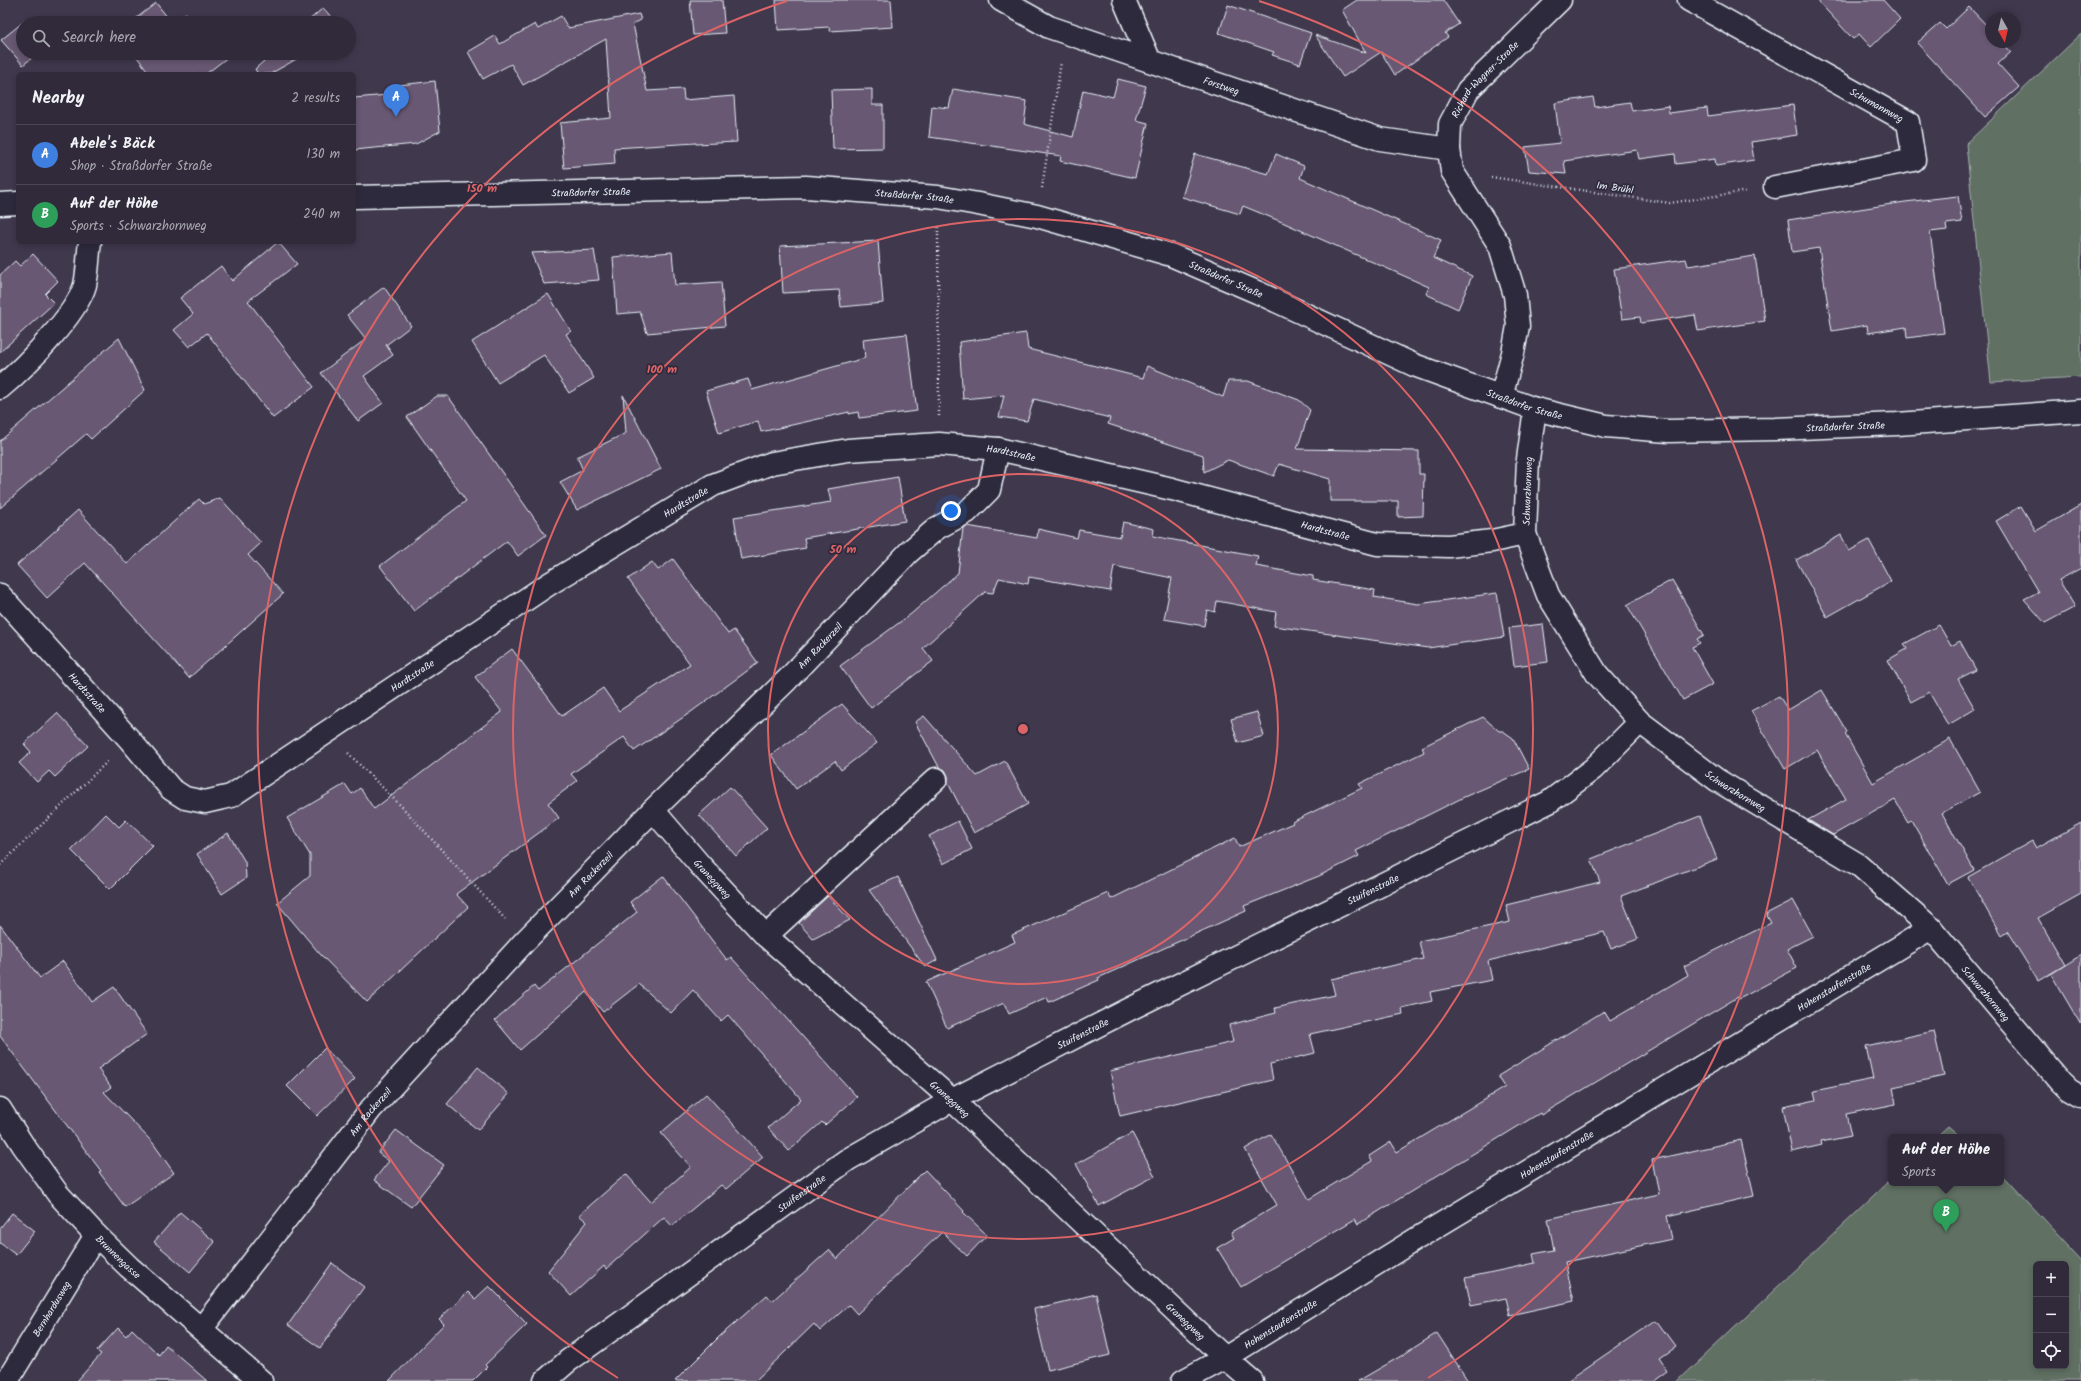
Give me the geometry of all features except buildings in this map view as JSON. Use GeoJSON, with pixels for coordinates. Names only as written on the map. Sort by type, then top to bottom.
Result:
{"type":"FeatureCollection","features":[{"type":"Feature","properties":{"kind":"street","name":"Forstweg"},"geometry":{"type":"LineString","coordinates":[[1001,0],[1049,27],[1149,59],[1380,138],[1449,150]]}},
{"type":"Feature","properties":{"kind":"street"},"geometry":{"type":"LineString","coordinates":[[1124,0],[1149,59]]}},
{"type":"Feature","properties":{"kind":"street","name":"Richard-Wagner-Straße"},"geometry":{"type":"LineString","coordinates":[[1501,397],[1513,353],[1518,326],[1515,295],[1500,246],[1452,171],[1449,150],[1450,124],[1468,90],[1560,0]]}},
{"type":"Feature","properties":{"kind":"street","name":"Schumannweg"},"geometry":{"type":"LineString","coordinates":[[1689,0],[1908,122],[1914,160],[1775,187]]}},
{"type":"Feature","properties":{"kind":"street","name":"Straßdorfer Straße"},"geometry":{"type":"LineString","coordinates":[[356,197],[806,187],[938,197],[1037,216],[1170,255],[1260,293],[1414,365],[1535,409],[1606,426],[1668,431],[1776,429],[1890,424],[2081,411]]}},
{"type":"Feature","properties":{"kind":"street"},"geometry":{"type":"LineString","coordinates":[[0,204],[16,203]]}},
{"type":"Feature","properties":{"kind":"street"},"geometry":{"type":"LineString","coordinates":[[0,388],[14,376],[65,320],[85,286],[90,244]]}},
{"type":"Feature","properties":{"kind":"street","name":"Schwarzhornweg"},"geometry":{"type":"LineString","coordinates":[[1535,409],[1528,459],[1525,534],[1548,595],[1597,674],[1640,722],[1717,780],[1859,865],[1931,928],[2060,1081],[2069,1090],[2081,1097]]}},
{"type":"Feature","properties":{"kind":"street","name":"Hardtstraße"},"geometry":{"type":"LineString","coordinates":[[0,595],[130,740],[171,789],[185,798],[205,802],[231,796],[549,584],[713,485],[772,463],[848,450],[939,444],[998,449],[1172,489],[1377,544],[1450,546],[1492,541],[1525,534]]}},
{"type":"Feature","properties":{"kind":"street","name":"Am Rackerzeil"},"geometry":{"type":"LineString","coordinates":[[202,1328],[371,1109],[525,941],[653,810],[786,680],[909,552],[936,528],[967,512],[989,490],[998,449]]}},
{"type":"Feature","properties":{"kind":"street","name":"Stuifenstraße"},"geometry":{"type":"LineString","coordinates":[[545,1381],[568,1361],[847,1160],[952,1100],[1128,1010],[1549,802],[1594,768],[1640,722]]}},
{"type":"Feature","properties":{"kind":"street"},"geometry":{"type":"LineString","coordinates":[[766,936],[936,779]]}},
{"type":"Feature","properties":{"kind":"street","name":"Graneggweg"},"geometry":{"type":"LineString","coordinates":[[653,810],[700,865],[766,936],[952,1100],[1225,1358],[1252,1381]]}},
{"type":"Feature","properties":{"kind":"street","name":"Hohenstaufenstraße"},"geometry":{"type":"LineString","coordinates":[[1183,1381],[1225,1358],[1416,1239],[1931,928]]}},
{"type":"Feature","properties":{"kind":"street","name":"Brunnengasse"},"geometry":{"type":"LineString","coordinates":[[0,1110],[58,1194],[96,1235],[129,1267],[202,1328],[261,1381]]}},
{"type":"Feature","properties":{"kind":"street","name":"Bernhardusweg"},"geometry":{"type":"LineString","coordinates":[[7,1381],[96,1235]]}},
{"type":"Feature","properties":{"kind":"path"},"geometry":{"type":"LineString","coordinates":[[1043,178],[1060,64]]}},
{"type":"Feature","properties":{"kind":"path","name":"Im Brühl"},"geometry":{"type":"LineString","coordinates":[[1452,171],[1670,203],[1775,187]]}},
{"type":"Feature","properties":{"kind":"path"},"geometry":{"type":"LineString","coordinates":[[938,197],[939,444]]}},
{"type":"Feature","properties":{"kind":"path"},"geometry":{"type":"LineString","coordinates":[[328,732],[404,809],[525,941]]}},
{"type":"Feature","properties":{"kind":"path"},"geometry":{"type":"LineString","coordinates":[[0,865],[130,740]]}},
{"type":"Feature","properties":{"kind":"green space"},"geometry":{"type":"Polygon","coordinates":[[[2081,34],[2081,377],[1991,382],[1966,144],[2081,34]]]}},
{"type":"Feature","properties":{"kind":"green space"},"geometry":{"type":"Polygon","coordinates":[[[1948,1126],[1957,1134],[1939,1134],[1948,1126]]]}},
{"type":"Feature","properties":{"kind":"green space"},"geometry":{"type":"Polygon","coordinates":[[[2004,1177],[2081,1260],[2081,1381],[1678,1381],[1888,1183],[1888,1186],[2004,1186],[2004,1177]]]}},
{"type":"Feature","properties":{"kind":"place","name":"Abele's Bäck"},"geometry":{"type":"Point","coordinates":[396,117]}},
{"type":"Feature","properties":{"kind":"place","name":"Auf der Höhe"},"geometry":{"type":"Point","coordinates":[1946,1232]}}]}
